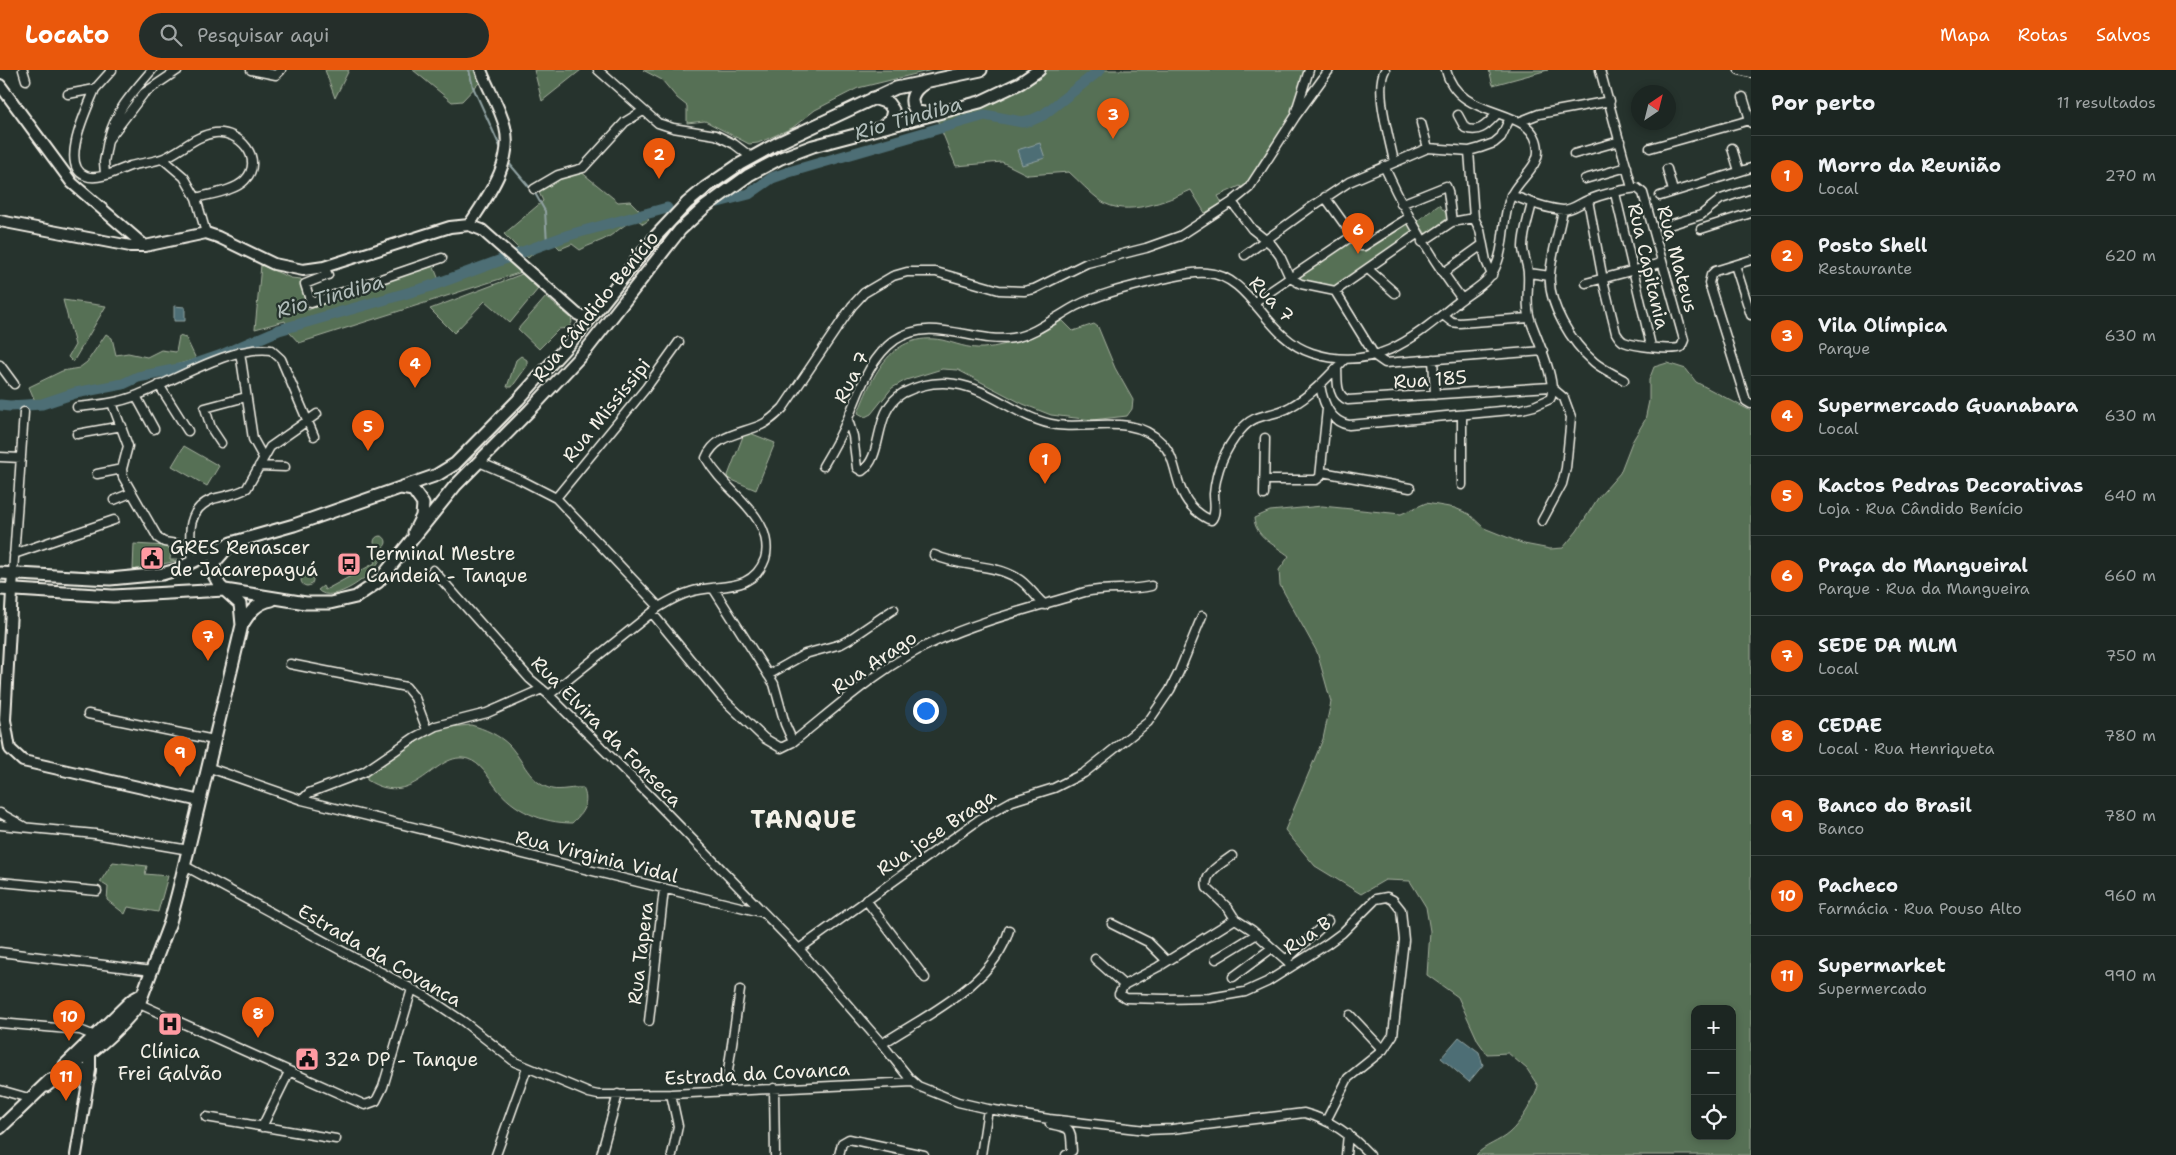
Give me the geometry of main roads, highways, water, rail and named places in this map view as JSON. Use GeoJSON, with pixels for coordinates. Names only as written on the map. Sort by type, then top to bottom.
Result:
{"type":"FeatureCollection","features":[{"type":"Feature","properties":{"kind":"main road","name":"Rua Cândido Benício"},"geometry":{"type":"LineString","coordinates":[[0,573],[110,579],[162,574],[232,543],[294,525],[437,474],[455,464],[518,400],[581,330],[673,217],[705,188],[751,158],[832,116],[896,88],[980,70]]}},
{"type":"Feature","properties":{"kind":"main road","name":"Rua Cândido Benício"},"geometry":{"type":"LineString","coordinates":[[0,589],[114,596],[224,590],[306,603],[330,603],[356,597],[378,582],[455,486],[587,350],[680,230],[705,207],[749,175],[781,158],[813,146],[980,102],[1020,83],[1040,70]]}},
{"type":"Feature","properties":{"kind":"main road"},"geometry":{"type":"LineString","coordinates":[[927,82],[914,92],[912,97],[913,108],[923,114],[946,112]]}},
{"type":"Feature","properties":{"kind":"main road"},"geometry":{"type":"LineString","coordinates":[[873,98],[888,103],[893,110],[891,118],[881,128]]}},
{"type":"Feature","properties":{"kind":"main road"},"geometry":{"type":"LineString","coordinates":[[400,488],[416,493],[422,500],[423,510],[422,516],[402,553]]}},
{"type":"Feature","properties":{"kind":"main road"},"geometry":{"type":"LineString","coordinates":[[46,1086],[108,1039],[137,1000],[152,971],[170,922],[189,850],[242,624],[240,604],[224,590],[215,577],[214,568],[218,557],[232,543]]}},
{"type":"Feature","properties":{"kind":"main road"},"geometry":{"type":"LineString","coordinates":[[242,624],[257,605],[271,600],[280,600]]}},
{"type":"Feature","properties":{"kind":"main road"},"geometry":{"type":"LineString","coordinates":[[0,1128],[46,1086],[73,1056],[137,1000]]}},
{"type":"Feature","properties":{"kind":"main road"},"geometry":{"type":"LineString","coordinates":[[90,1053],[95,1036]]}},
{"type":"Feature","properties":{"kind":"main road"},"geometry":{"type":"LineString","coordinates":[[72,1066],[86,1071],[89,1079]]}},
{"type":"Feature","properties":{"kind":"water"},"geometry":{"type":"Polygon","coordinates":[[[1040,143],[1045,158],[1022,165],[1017,150],[1040,143]]]}},
{"type":"Feature","properties":{"kind":"water"},"geometry":{"type":"Polygon","coordinates":[[[174,306],[185,307],[185,321],[174,321],[174,306]]]}},
{"type":"Feature","properties":{"kind":"water"},"geometry":{"type":"Polygon","coordinates":[[[1459,1037],[1479,1052],[1483,1065],[1469,1082],[1441,1058],[1459,1037]]]}},
{"type":"Feature","properties":{"kind":"waterway"},"geometry":{"type":"LineString","coordinates":[[469,70],[473,87],[502,151]]}},
{"type":"Feature","properties":{"kind":"waterway","name":"Rio Tindiba"},"geometry":{"type":"LineString","coordinates":[[718,202],[749,194],[772,178],[789,172],[985,115],[1022,122],[1032,120],[1043,115],[1100,70]]}},
{"type":"Feature","properties":{"kind":"waterway"},"geometry":{"type":"LineString","coordinates":[[508,162],[536,195],[545,211],[547,243]]}},
{"type":"Feature","properties":{"kind":"waterway","name":"Rio Tindiba"},"geometry":{"type":"LineString","coordinates":[[0,405],[42,404],[75,393],[123,384],[138,377],[184,368],[219,356],[279,330],[428,287],[569,235],[667,208]]}},
{"type":"Feature","properties":{"kind":"place","name":"Vila Olímpica"},"geometry":{"type":"Point","coordinates":[1113,139]}},
{"type":"Feature","properties":{"kind":"place","name":"Posto Shell"},"geometry":{"type":"Point","coordinates":[659,179]}},
{"type":"Feature","properties":{"kind":"place","name":"Praça do Mangueiral"},"geometry":{"type":"Point","coordinates":[1358,254]}},
{"type":"Feature","properties":{"kind":"place","name":"Supermercado Guanabara"},"geometry":{"type":"Point","coordinates":[415,388]}},
{"type":"Feature","properties":{"kind":"place","name":"Kactos Pedras Decorativas"},"geometry":{"type":"Point","coordinates":[368,451]}},
{"type":"Feature","properties":{"kind":"place","name":"Morro da Reunião"},"geometry":{"type":"Point","coordinates":[1045,484]}},
{"type":"Feature","properties":{"kind":"place","name":"GRES Renascer de Jacarepaguá"},"geometry":{"type":"Point","coordinates":[152,558]}},
{"type":"Feature","properties":{"kind":"place","name":"Terminal Mestre Candeia - Tanque"},"geometry":{"type":"Point","coordinates":[349,564]}},
{"type":"Feature","properties":{"kind":"place","name":"SEDE DA MLM"},"geometry":{"type":"Point","coordinates":[208,661]}},
{"type":"Feature","properties":{"kind":"place","name":"Banco do Brasil"},"geometry":{"type":"Point","coordinates":[180,777]}},
{"type":"Feature","properties":{"kind":"place","name":"Clínica Frei Galvão"},"geometry":{"type":"Point","coordinates":[170,1024]}},
{"type":"Feature","properties":{"kind":"place","name":"CEDAE"},"geometry":{"type":"Point","coordinates":[258,1038]}},
{"type":"Feature","properties":{"kind":"place","name":"Pacheco"},"geometry":{"type":"Point","coordinates":[69,1041]}},
{"type":"Feature","properties":{"kind":"place","name":"32ª DP - Tanque"},"geometry":{"type":"Point","coordinates":[307,1059]}},
{"type":"Feature","properties":{"kind":"place","name":"Supermarket"},"geometry":{"type":"Point","coordinates":[66,1101]}},
{"type":"Feature","properties":{"kind":"district","name":"TANQUE"},"geometry":{"type":"Point","coordinates":[804,820]}}]}
